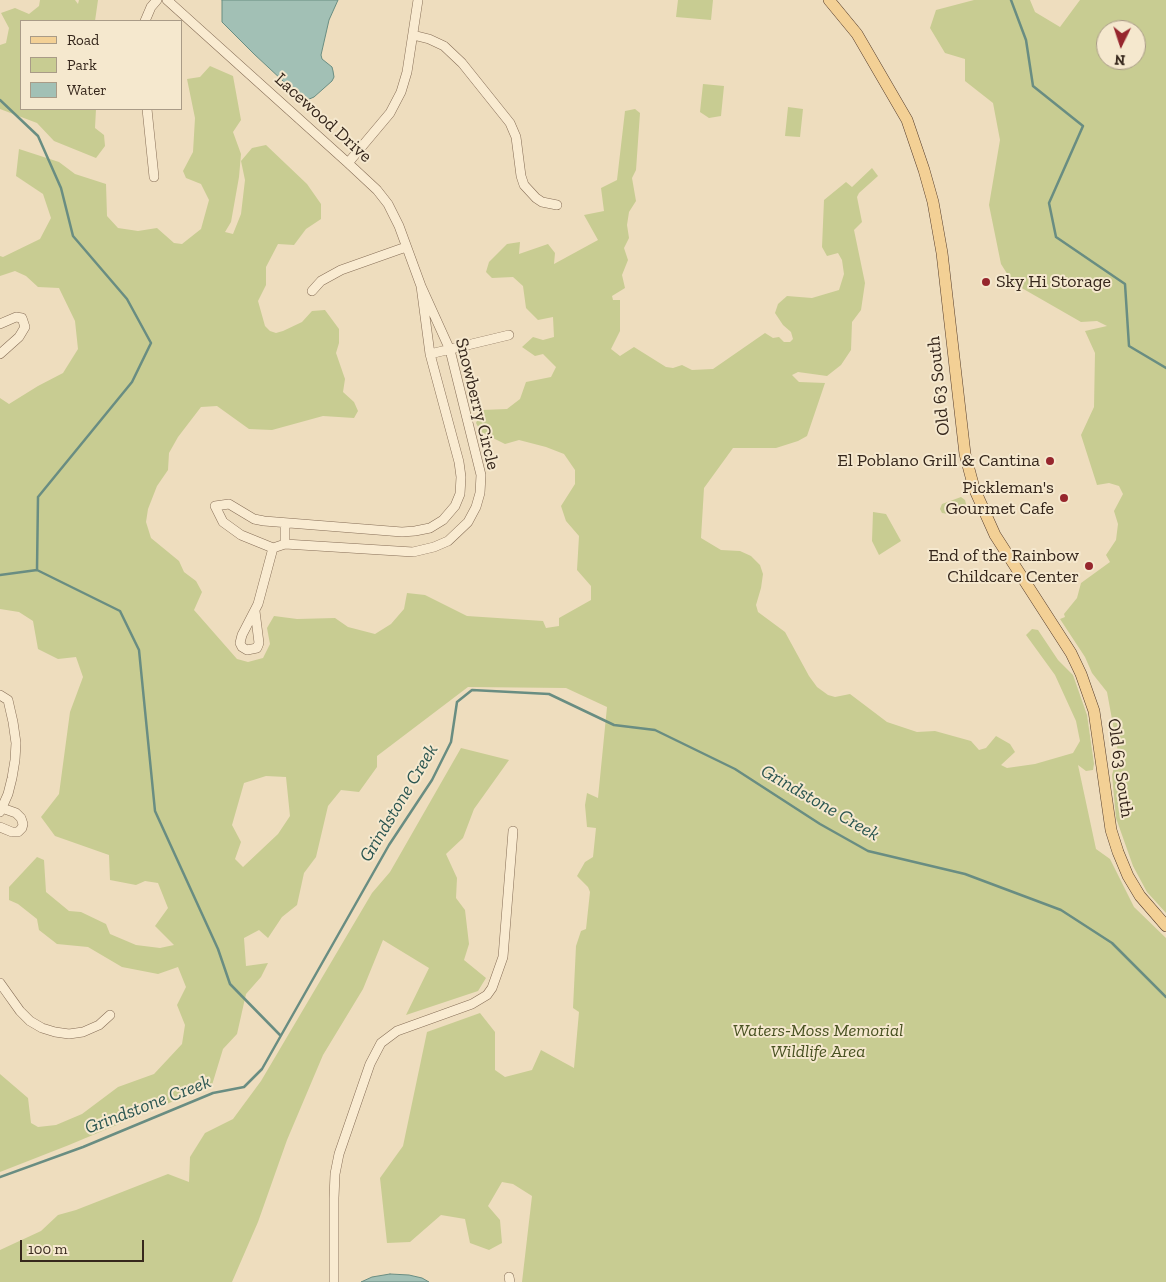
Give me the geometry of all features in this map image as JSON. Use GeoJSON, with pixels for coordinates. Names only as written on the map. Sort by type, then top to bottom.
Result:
{"type":"FeatureCollection","features":[{"type":"Feature","properties":{"kind":"main road","name":"Old 63 South"},"geometry":{"type":"LineString","coordinates":[[829,0],[857,34],[906,120],[924,170],[936,219],[942,254],[965,454],[974,488],[995,535],[1071,653],[1081,674],[1094,711],[1111,830],[1118,852],[1128,876],[1140,896],[1166,926]]}},
{"type":"Feature","properties":{"kind":"street"},"geometry":{"type":"LineString","coordinates":[[145,20],[156,0]]}},
{"type":"Feature","properties":{"kind":"street","name":"Lacewood Drive"},"geometry":{"type":"LineString","coordinates":[[168,0],[377,190],[388,204],[399,226],[421,286]]}},
{"type":"Feature","properties":{"kind":"street"},"geometry":{"type":"LineString","coordinates":[[348,163],[390,113],[401,92],[407,72],[418,0]]}},
{"type":"Feature","properties":{"kind":"street"},"geometry":{"type":"LineString","coordinates":[[413,35],[429,39],[444,46],[462,63],[510,123],[516,137],[524,186],[542,202],[557,205]]}},
{"type":"Feature","properties":{"kind":"street"},"geometry":{"type":"LineString","coordinates":[[147,110],[154,177]]}},
{"type":"Feature","properties":{"kind":"street"},"geometry":{"type":"LineString","coordinates":[[312,291],[321,281],[341,270],[406,247]]}},
{"type":"Feature","properties":{"kind":"street","name":"Snowberry Circle"},"geometry":{"type":"LineString","coordinates":[[421,286],[450,350],[481,475],[480,493],[468,522],[448,541],[434,547],[413,552],[285,544],[272,548],[241,535],[222,522],[215,506],[229,504],[254,519],[264,522],[415,532],[430,528],[443,520],[454,506],[460,494],[461,477],[459,462],[430,354],[421,286]]}},
{"type":"Feature","properties":{"kind":"street"},"geometry":{"type":"LineString","coordinates":[[0,324],[16,316],[22,318],[25,328],[19,337],[0,354]]}},
{"type":"Feature","properties":{"kind":"street"},"geometry":{"type":"LineString","coordinates":[[430,354],[509,335]]}},
{"type":"Feature","properties":{"kind":"street"},"geometry":{"type":"LineString","coordinates":[[285,523],[285,544]]}},
{"type":"Feature","properties":{"kind":"street"},"geometry":{"type":"LineString","coordinates":[[255,611],[272,548]]}},
{"type":"Feature","properties":{"kind":"street"},"geometry":{"type":"LineString","coordinates":[[0,694],[8,700],[16,743],[12,778],[1,810],[16,813],[21,818],[23,824],[18,832],[12,832],[0,827]]}},
{"type":"Feature","properties":{"kind":"street"},"geometry":{"type":"LineString","coordinates":[[334,1282],[334,1198],[339,1154],[370,1064],[381,1043],[397,1031],[472,1004],[486,995],[492,988],[504,957],[513,831]]}},
{"type":"Feature","properties":{"kind":"street"},"geometry":{"type":"LineString","coordinates":[[0,982],[20,1011],[30,1021],[42,1028],[55,1032],[69,1034],[84,1032],[99,1025],[110,1015]]}},
{"type":"Feature","properties":{"kind":"green space"},"geometry":{"type":"Polygon","coordinates":[[[40,0],[75,0],[78,4],[79,0],[98,0],[95,20],[20,20],[20,110],[96,110],[95,128],[104,135],[105,146],[96,158],[54,141],[37,123],[0,109],[0,45],[6,43],[9,28],[1,13],[15,8],[29,14],[39,6],[40,0]]]}},
{"type":"Feature","properties":{"kind":"green space"},"geometry":{"type":"Polygon","coordinates":[[[678,0],[713,0],[711,20],[676,17],[678,0]]]}},
{"type":"Feature","properties":{"kind":"green space"},"geometry":{"type":"Polygon","coordinates":[[[974,0],[1030,0],[1035,12],[1060,27],[1080,0],[1166,0],[1166,913],[1147,892],[1133,866],[1116,818],[1112,775],[1118,752],[1107,692],[1092,673],[1085,657],[1060,619],[1065,617],[1064,614],[1077,598],[1081,583],[1110,562],[1106,555],[1116,540],[1118,524],[1114,511],[1123,494],[1119,486],[1109,483],[1097,485],[1081,435],[1094,407],[1095,353],[1085,331],[1107,326],[1097,321],[1081,322],[1013,283],[1001,264],[989,205],[1000,140],[993,103],[965,81],[965,59],[945,53],[930,28],[936,10],[974,0]]]}},
{"type":"Feature","properties":{"kind":"green space","name":"Waters-Moss Memorial Wildlife Area"},"geometry":{"type":"Polygon","coordinates":[[[210,66],[233,76],[241,120],[233,132],[241,154],[231,222],[225,232],[233,234],[241,214],[245,180],[241,161],[252,148],[266,145],[307,184],[321,204],[321,219],[306,229],[294,245],[278,244],[266,267],[266,285],[258,301],[265,326],[270,331],[276,333],[302,322],[312,311],[325,310],[339,329],[339,343],[336,353],[345,379],[343,392],[354,402],[358,411],[354,418],[323,416],[272,430],[249,429],[217,406],[201,407],[178,437],[169,453],[168,470],[157,486],[148,509],[146,522],[151,538],[179,561],[184,572],[196,581],[202,592],[194,610],[237,659],[248,662],[263,658],[270,644],[267,628],[274,616],[297,619],[335,618],[348,627],[375,634],[391,624],[404,609],[407,593],[425,595],[467,616],[543,621],[546,628],[559,626],[559,618],[591,600],[591,586],[577,570],[579,536],[566,521],[561,506],[575,484],[575,470],[564,454],[519,440],[505,444],[481,432],[476,423],[482,410],[507,409],[520,399],[526,382],[551,377],[556,367],[543,354],[535,356],[522,347],[533,337],[543,340],[554,337],[553,317],[538,320],[526,308],[523,286],[513,277],[492,278],[486,272],[489,262],[507,244],[520,242],[519,254],[548,244],[555,253],[554,264],[598,240],[584,215],[604,211],[601,188],[617,180],[625,111],[635,109],[640,113],[636,170],[632,178],[636,201],[629,212],[627,225],[629,238],[624,248],[628,260],[622,275],[625,288],[612,296],[613,300],[620,300],[620,331],[611,349],[620,356],[634,347],[666,367],[673,368],[682,365],[692,370],[713,369],[765,333],[773,338],[779,337],[784,342],[790,342],[793,339],[791,332],[783,325],[775,313],[778,304],[787,296],[812,298],[839,290],[844,274],[842,260],[838,253],[827,256],[822,247],[824,200],[846,182],[852,187],[872,168],[878,176],[857,197],[862,222],[854,230],[865,283],[861,310],[852,322],[851,350],[841,365],[827,376],[798,372],[792,375],[799,382],[825,383],[807,436],[776,448],[733,448],[704,488],[701,538],[721,550],[740,551],[751,556],[760,565],[763,574],[756,605],[758,612],[785,632],[817,687],[828,695],[835,697],[850,694],[887,722],[917,732],[935,731],[971,741],[979,750],[986,748],[996,736],[1010,744],[1015,752],[1001,765],[1007,768],[1035,764],[1073,753],[1080,741],[1076,721],[1055,675],[1026,635],[1032,629],[1038,630],[1058,660],[1073,675],[1087,715],[1094,764],[1093,770],[1086,771],[1078,765],[1096,849],[1110,859],[1134,907],[1166,938],[1166,1282],[522,1282],[532,1196],[513,1184],[502,1182],[488,1206],[500,1220],[502,1243],[489,1250],[470,1243],[465,1219],[441,1215],[410,1242],[387,1243],[380,1178],[403,1146],[427,1032],[480,1013],[495,1032],[495,1070],[505,1077],[532,1070],[541,1050],[574,1068],[579,1012],[573,1008],[576,946],[581,931],[586,929],[590,892],[588,887],[577,876],[585,862],[593,857],[596,828],[587,827],[585,805],[587,793],[598,798],[607,707],[566,688],[468,687],[377,756],[377,767],[359,792],[341,790],[328,806],[316,857],[304,873],[297,905],[282,917],[268,938],[259,930],[244,938],[246,966],[268,963],[261,977],[246,994],[237,1034],[223,1049],[212,1085],[0,1172],[0,1074],[28,1098],[31,1123],[38,1127],[56,1125],[82,1114],[118,1087],[154,1074],[182,1044],[185,1025],[177,1005],[186,987],[178,967],[158,974],[122,967],[88,947],[57,944],[39,930],[37,919],[18,904],[9,900],[9,887],[37,857],[44,860],[46,892],[69,911],[81,912],[106,924],[110,934],[136,945],[160,948],[174,945],[155,926],[168,908],[158,883],[145,881],[136,885],[110,880],[109,855],[55,836],[41,817],[59,794],[70,712],[83,677],[76,657],[58,659],[38,649],[33,621],[19,612],[0,609],[0,398],[9,404],[63,373],[78,349],[75,321],[59,288],[38,287],[26,276],[15,271],[0,276],[0,256],[3,257],[40,239],[51,218],[43,194],[16,176],[19,149],[59,162],[75,174],[106,184],[107,216],[118,228],[138,231],[157,228],[174,243],[182,244],[201,229],[209,200],[201,184],[186,178],[183,171],[193,152],[195,118],[187,79],[200,77],[210,66]],[[266,776],[244,783],[232,825],[241,842],[235,859],[243,867],[278,834],[290,816],[286,777],[266,776]]]}},
{"type":"Feature","properties":{"kind":"green space"},"geometry":{"type":"Polygon","coordinates":[[[703,84],[724,86],[721,116],[709,118],[700,112],[703,84]]]}},
{"type":"Feature","properties":{"kind":"green space"},"geometry":{"type":"Polygon","coordinates":[[[788,107],[803,109],[800,137],[785,136],[788,107]]]}},
{"type":"Feature","properties":{"kind":"green space"},"geometry":{"type":"Polygon","coordinates":[[[961,497],[965,500],[966,504],[964,507],[948,514],[942,513],[940,509],[942,504],[961,497]]]}},
{"type":"Feature","properties":{"kind":"green space"},"geometry":{"type":"Polygon","coordinates":[[[873,512],[886,514],[901,541],[879,555],[872,541],[873,512]]]}},
{"type":"Feature","properties":{"kind":"green space"},"geometry":{"type":"Polygon","coordinates":[[[461,748],[509,760],[474,809],[463,838],[446,854],[457,878],[456,898],[465,910],[469,944],[464,960],[486,978],[478,991],[406,1015],[429,968],[383,940],[363,989],[323,1055],[287,1140],[258,1222],[232,1282],[0,1282],[0,1250],[41,1231],[58,1215],[76,1210],[168,1174],[189,1182],[190,1157],[205,1133],[233,1119],[261,1081],[372,893],[390,872],[461,748]]]}},
{"type":"Feature","properties":{"kind":"water"},"geometry":{"type":"Polygon","coordinates":[[[222,0],[338,0],[329,20],[321,55],[322,59],[332,67],[334,77],[332,81],[314,97],[307,100],[297,94],[222,22],[222,0]]]}},
{"type":"Feature","properties":{"kind":"water"},"geometry":{"type":"Polygon","coordinates":[[[390,1274],[409,1275],[429,1282],[361,1282],[372,1277],[390,1274]]]}},
{"type":"Feature","properties":{"kind":"waterway"},"geometry":{"type":"LineString","coordinates":[[1011,0],[1026,40],[1033,86],[1083,126],[1049,203],[1056,237],[1125,284],[1129,346],[1166,368]]}},
{"type":"Feature","properties":{"kind":"waterway"},"geometry":{"type":"LineString","coordinates":[[0,100],[38,136],[61,188],[73,236],[127,299],[151,343],[132,382],[38,497],[37,570],[120,611],[139,650],[155,811],[218,949],[230,984],[280,1035]]}},
{"type":"Feature","properties":{"kind":"waterway"},"geometry":{"type":"LineString","coordinates":[[0,575],[37,570]]}},
{"type":"Feature","properties":{"kind":"waterway","name":"Grindstone Creek"},"geometry":{"type":"LineString","coordinates":[[0,1177],[83,1147],[213,1093],[244,1087],[262,1069],[389,845],[432,780],[451,742],[457,702],[472,690],[549,694],[614,725],[655,730],[735,769],[820,824],[868,851],[965,874],[1061,910],[1112,943],[1166,997]]}},
{"type":"Feature","properties":{"kind":"place","name":"Sky Hi Storage"},"geometry":{"type":"Point","coordinates":[986,282]}},
{"type":"Feature","properties":{"kind":"place","name":"El Poblano Grill & Cantina"},"geometry":{"type":"Point","coordinates":[1050,461]}},
{"type":"Feature","properties":{"kind":"place","name":"Pickleman's Gourmet Cafe"},"geometry":{"type":"Point","coordinates":[1064,498]}},
{"type":"Feature","properties":{"kind":"place","name":"End of the Rainbow Childcare Center"},"geometry":{"type":"Point","coordinates":[1089,566]}}]}
